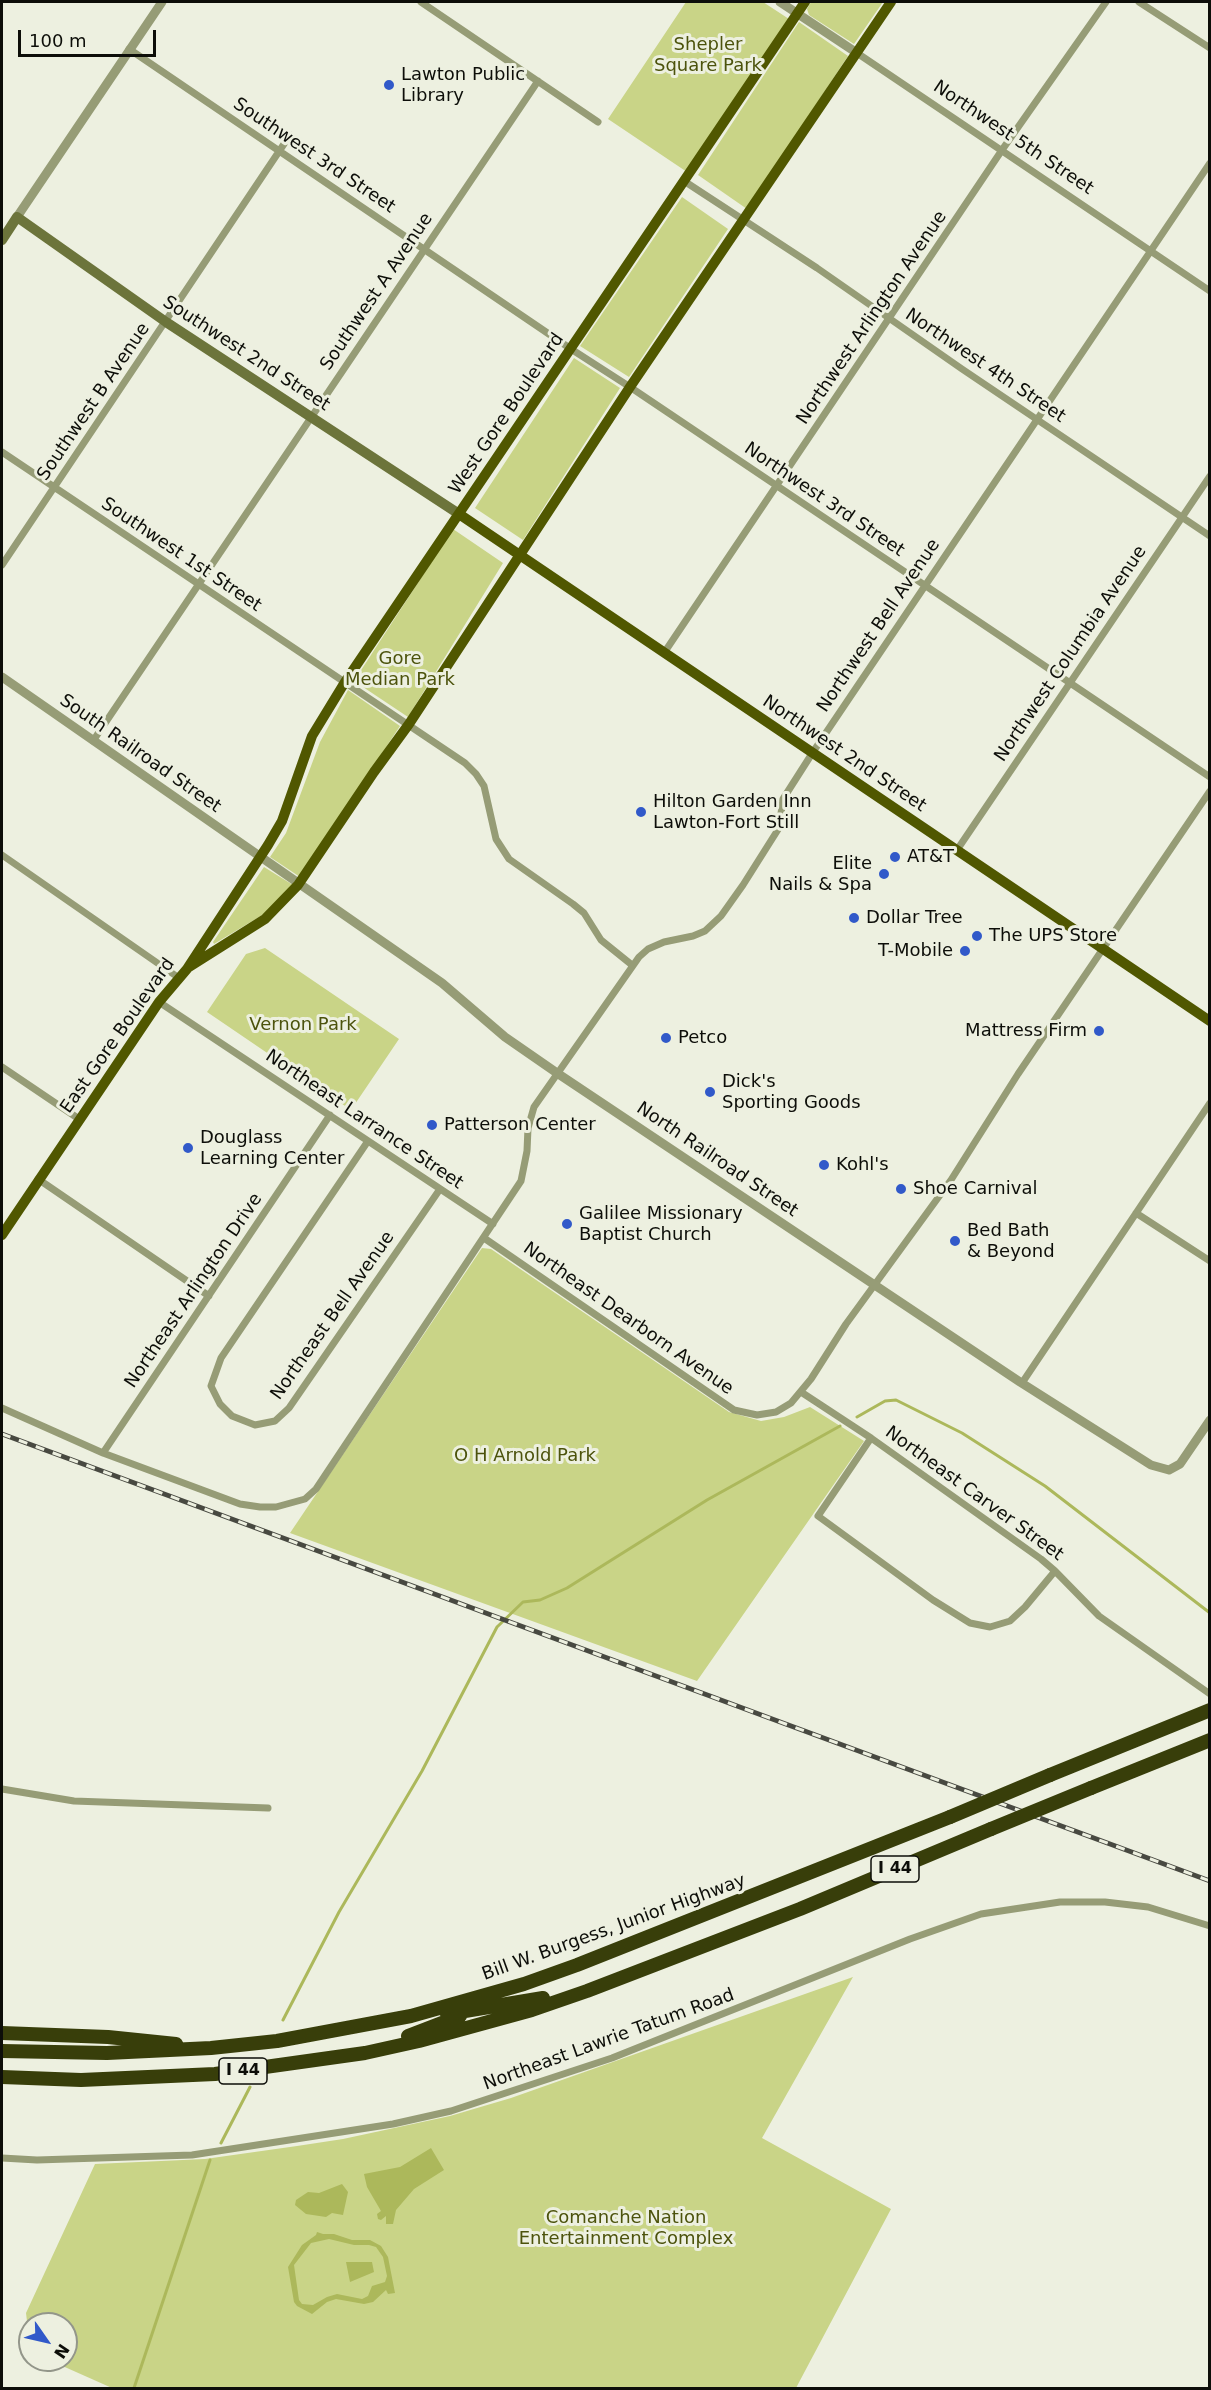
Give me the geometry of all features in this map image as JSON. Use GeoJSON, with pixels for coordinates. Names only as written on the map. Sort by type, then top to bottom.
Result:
{"type":"FeatureCollection","features":[{"type":"Feature","properties":{"kind":"highway","name":"Bill W. Burgess, Junior Highway"},"geometry":{"type":"LineString","coordinates":[[2,2051],[107,2053],[211,2048],[277,2041],[359,2026],[469,2001],[577,1965],[950,1817],[1209,1710]]}},
{"type":"Feature","properties":{"kind":"highway","name":"I 44"},"geometry":{"type":"LineString","coordinates":[[2,2079],[81,2080],[215,2074],[365,2053],[476,2026],[587,1991],[800,1909],[1204,1742]]}},
{"type":"Feature","properties":{"kind":"highway"},"geometry":{"type":"LineString","coordinates":[[365,2053],[475,2010],[577,1965]]}},
{"type":"Feature","properties":{"kind":"highway"},"geometry":{"type":"LineString","coordinates":[[359,2026],[587,1991]]}},
{"type":"Feature","properties":{"kind":"highway"},"geometry":{"type":"LineString","coordinates":[[2,2033],[108,2037],[211,2048]]}},
{"type":"Feature","properties":{"kind":"main road","name":"West Gore Boulevard"},"geometry":{"type":"LineString","coordinates":[[261,857],[282,821],[312,736],[345,682],[805,2]]}},
{"type":"Feature","properties":{"kind":"main road"},"geometry":{"type":"LineString","coordinates":[[183,973],[265,919],[298,885],[409,724],[630,387],[891,2]]}},
{"type":"Feature","properties":{"kind":"main road"},"geometry":{"type":"LineString","coordinates":[[2,240],[16,217]]}},
{"type":"Feature","properties":{"kind":"main road","name":"Southwest 2nd Street"},"geometry":{"type":"LineString","coordinates":[[16,217],[166,322],[459,514]]}},
{"type":"Feature","properties":{"kind":"main road","name":"Northwest 2nd Street"},"geometry":{"type":"LineString","coordinates":[[459,514],[1209,1021]]}},
{"type":"Feature","properties":{"kind":"main road","name":"East Gore Boulevard"},"geometry":{"type":"LineString","coordinates":[[2,1235],[159,1002],[183,973],[261,857]]}},
{"type":"Feature","properties":{"kind":"street"},"geometry":{"type":"LineString","coordinates":[[16,217],[162,2]]}},
{"type":"Feature","properties":{"kind":"street"},"geometry":{"type":"LineString","coordinates":[[421,2],[598,122]]}},
{"type":"Feature","properties":{"kind":"street","name":"Northwest 5th Street"},"geometry":{"type":"LineString","coordinates":[[780,2],[1209,291]]}},
{"type":"Feature","properties":{"kind":"street","name":"Northwest Arlington Avenue"},"geometry":{"type":"LineString","coordinates":[[664,653],[890,320],[1002,150],[1106,2]]}},
{"type":"Feature","properties":{"kind":"street"},"geometry":{"type":"LineString","coordinates":[[1139,2],[1209,48]]}},
{"type":"Feature","properties":{"kind":"street","name":"Southwest 3rd Street"},"geometry":{"type":"LineString","coordinates":[[129,49],[571,349]]}},
{"type":"Feature","properties":{"kind":"street","name":"Southwest A Avenue"},"geometry":{"type":"LineString","coordinates":[[93,741],[538,81]]}},
{"type":"Feature","properties":{"kind":"street","name":"Southwest B Avenue"},"geometry":{"type":"LineString","coordinates":[[2,565],[290,135]]}},
{"type":"Feature","properties":{"kind":"street","name":"Northwest Bell Avenue"},"geometry":{"type":"LineString","coordinates":[[557,1073],[632,965],[648,949],[664,942],[705,931],[721,916],[779,828],[783,799],[813,752],[1209,163]]}},
{"type":"Feature","properties":{"kind":"street","name":"Northwest 4th Street"},"geometry":{"type":"LineString","coordinates":[[684,181],[743,222],[817,268],[1209,536]]}},
{"type":"Feature","properties":{"kind":"street","name":"Northwest 3rd Street"},"geometry":{"type":"LineString","coordinates":[[571,349],[1209,777]]}},
{"type":"Feature","properties":{"kind":"street","name":"Southwest 1st Street"},"geometry":{"type":"LineString","coordinates":[[2,452],[465,763],[477,774],[487,796],[496,839],[509,859],[584,913],[601,940],[632,965]]}},
{"type":"Feature","properties":{"kind":"street","name":"Northwest Columbia Avenue"},"geometry":{"type":"LineString","coordinates":[[957,850],[1209,476]]}},
{"type":"Feature","properties":{"kind":"street","name":"South Railroad Street"},"geometry":{"type":"LineString","coordinates":[[2,677],[261,857]]}},
{"type":"Feature","properties":{"kind":"street","name":"Northeast Dearborn Avenue"},"geometry":{"type":"LineString","coordinates":[[484,1238],[734,1410],[757,1415],[776,1412],[791,1403],[951,1180],[1102,949],[1209,791]]}},
{"type":"Feature","properties":{"kind":"street"},"geometry":{"type":"LineString","coordinates":[[2,855],[183,973]]}},
{"type":"Feature","properties":{"kind":"street","name":"North Railroad Street"},"geometry":{"type":"LineString","coordinates":[[261,857],[298,885],[442,983],[505,1037],[557,1073],[1022,1383],[1151,1466],[1169,1470],[1180,1464],[1209,1420]]}},
{"type":"Feature","properties":{"kind":"street","name":"Northeast Larrance Street"},"geometry":{"type":"LineString","coordinates":[[159,1002],[493,1224]]}},
{"type":"Feature","properties":{"kind":"street"},"geometry":{"type":"LineString","coordinates":[[2,1067],[79,1119]]}},
{"type":"Feature","properties":{"kind":"street"},"geometry":{"type":"LineString","coordinates":[[2,1408],[102,1453],[240,1503],[276,1507],[305,1499],[316,1489],[521,1181],[527,1151],[528,1128],[534,1107],[557,1073]]}},
{"type":"Feature","properties":{"kind":"street"},"geometry":{"type":"LineString","coordinates":[[1022,1383],[1209,1103]]}},
{"type":"Feature","properties":{"kind":"street","name":"Northeast Arlington Drive"},"geometry":{"type":"LineString","coordinates":[[102,1453],[330,1115]]}},
{"type":"Feature","properties":{"kind":"street","name":"Northeast Bell Avenue"},"geometry":{"type":"LineString","coordinates":[[368,1141],[221,1358],[211,1386],[220,1404],[232,1416],[255,1425],[275,1420],[289,1408],[440,1189]]}},
{"type":"Feature","properties":{"kind":"street"},"geometry":{"type":"LineString","coordinates":[[38,1179],[209,1296]]}},
{"type":"Feature","properties":{"kind":"street"},"geometry":{"type":"LineString","coordinates":[[1136,1213],[1209,1262]]}},
{"type":"Feature","properties":{"kind":"street","name":"Northeast Carver Street"},"geometry":{"type":"LineString","coordinates":[[801,1392],[871,1437],[1055,1571],[1099,1616],[1209,1694]]}},
{"type":"Feature","properties":{"kind":"street"},"geometry":{"type":"LineString","coordinates":[[871,1437],[818,1516],[933,1600],[970,1623],[990,1627],[1010,1621],[1055,1571]]}},
{"type":"Feature","properties":{"kind":"street"},"geometry":{"type":"LineString","coordinates":[[2,1789],[74,1801],[268,1808]]}},
{"type":"Feature","properties":{"kind":"street","name":"Northeast Lawrie Tatum Road"},"geometry":{"type":"LineString","coordinates":[[2,2158],[38,2160],[192,2155],[382,2126],[451,2111],[612,2058],[909,1939],[981,1914],[1060,1902],[1105,1902],[1148,1907],[1209,1926]]}},
{"type":"Feature","properties":{"kind":"green space","name":"Shepler Square Park"},"geometry":{"type":"Polygon","coordinates":[[[686,2],[763,2],[789,19],[687,172],[608,119],[686,2]]]}},
{"type":"Feature","properties":{"kind":"green space"},"geometry":{"type":"Polygon","coordinates":[[[811,2],[883,2],[854,44],[809,15],[807,9],[811,2]]]}},
{"type":"Feature","properties":{"kind":"green space"},"geometry":{"type":"Polygon","coordinates":[[[799,22],[848,56],[747,209],[698,175],[799,22]]]}},
{"type":"Feature","properties":{"kind":"green space"},"geometry":{"type":"Polygon","coordinates":[[[682,197],[728,229],[629,377],[580,346],[682,197]]]}},
{"type":"Feature","properties":{"kind":"green space"},"geometry":{"type":"Polygon","coordinates":[[[574,358],[620,388],[523,540],[475,508],[574,358]]]}},
{"type":"Feature","properties":{"kind":"green space","name":"Gore Median Park"},"geometry":{"type":"Polygon","coordinates":[[[453,529],[503,563],[408,717],[354,681],[453,529]]]}},
{"type":"Feature","properties":{"kind":"green space","name":"Gore Median Park"},"geometry":{"type":"Polygon","coordinates":[[[348,690],[400,726],[300,877],[270,857],[286,833],[320,742],[348,690]]]}},
{"type":"Feature","properties":{"kind":"green space"},"geometry":{"type":"Polygon","coordinates":[[[264,867],[293,885],[264,914],[214,944],[213,942],[264,867]]]}},
{"type":"Feature","properties":{"kind":"green space","name":"Vernon Park"},"geometry":{"type":"Polygon","coordinates":[[[265,948],[399,1039],[351,1110],[207,1012],[246,954],[265,948]]]}},
{"type":"Feature","properties":{"kind":"green space","name":"O H Arnold Park"},"geometry":{"type":"Polygon","coordinates":[[[482,1248],[491,1249],[729,1412],[761,1421],[784,1417],[810,1407],[864,1441],[697,1681],[290,1533],[482,1248]]]}},
{"type":"Feature","properties":{"kind":"green space","name":"Comanche Nation Entertainment Complex"},"geometry":{"type":"Polygon","coordinates":[[[853,1977],[762,2138],[891,2209],[796,2388],[112,2388],[76,2372],[78,2372],[78,2312],[26,2312],[95,2164],[205,2159],[343,2139],[450,2116],[511,2098],[853,1977]]]}},
{"type":"Feature","properties":{"kind":"shaded area"},"geometry":{"type":"Polygon","coordinates":[[[431,2148],[444,2170],[414,2189],[396,2210],[393,2224],[386,2224],[386,2216],[381,2220],[378,2219],[377,2214],[381,2211],[367,2187],[364,2174],[400,2167],[431,2148]]]}},
{"type":"Feature","properties":{"kind":"shaded area"},"geometry":{"type":"Polygon","coordinates":[[[342,2184],[348,2192],[343,2215],[332,2213],[326,2217],[306,2214],[295,2205],[296,2200],[308,2192],[319,2193],[342,2184]]]}},
{"type":"Feature","properties":{"kind":"shaded area"},"geometry":{"type":"Polygon","coordinates":[[[317,2232],[334,2234],[352,2240],[370,2240],[381,2246],[388,2257],[395,2293],[388,2294],[386,2290],[373,2302],[364,2304],[336,2299],[327,2302],[312,2314],[297,2306],[294,2302],[288,2267],[302,2245],[317,2232]],[[329,2239],[311,2243],[294,2265],[299,2300],[302,2304],[313,2305],[337,2294],[362,2299],[368,2296],[372,2286],[385,2282],[387,2276],[383,2257],[376,2247],[329,2239]]]}},
{"type":"Feature","properties":{"kind":"shaded area"},"geometry":{"type":"Polygon","coordinates":[[[346,2262],[372,2262],[374,2272],[350,2282],[346,2262]]]}},
{"type":"Feature","properties":{"kind":"waterway"},"geometry":{"type":"LineString","coordinates":[[857,1417],[885,1401],[896,1400],[962,1433],[1045,1486],[1210,1613]]}},
{"type":"Feature","properties":{"kind":"waterway"},"geometry":{"type":"LineString","coordinates":[[283,2020],[339,1912],[422,1771],[497,1627],[523,1602],[540,1600],[567,1588],[707,1500],[840,1426]]}},
{"type":"Feature","properties":{"kind":"waterway"},"geometry":{"type":"LineString","coordinates":[[221,2143],[250,2087]]}},
{"type":"Feature","properties":{"kind":"waterway"},"geometry":{"type":"LineString","coordinates":[[134,2388],[210,2160]]}},
{"type":"Feature","properties":{"kind":"railway"},"geometry":{"type":"LineString","coordinates":[[2,1434],[1210,1881]]}},
{"type":"Feature","properties":{"kind":"place","name":"Lawton Public Library"},"geometry":{"type":"Point","coordinates":[389,85]}},
{"type":"Feature","properties":{"kind":"place","name":"Hilton Garden Inn Lawton-Fort Still"},"geometry":{"type":"Point","coordinates":[641,812]}},
{"type":"Feature","properties":{"kind":"place","name":"AT&T"},"geometry":{"type":"Point","coordinates":[895,857]}},
{"type":"Feature","properties":{"kind":"place","name":"Elite Nails & Spa"},"geometry":{"type":"Point","coordinates":[884,874]}},
{"type":"Feature","properties":{"kind":"place","name":"Dollar Tree"},"geometry":{"type":"Point","coordinates":[854,918]}},
{"type":"Feature","properties":{"kind":"place","name":"The UPS Store"},"geometry":{"type":"Point","coordinates":[977,936]}},
{"type":"Feature","properties":{"kind":"place","name":"T-Mobile"},"geometry":{"type":"Point","coordinates":[965,951]}},
{"type":"Feature","properties":{"kind":"place","name":"Mattress Firm"},"geometry":{"type":"Point","coordinates":[1099,1031]}},
{"type":"Feature","properties":{"kind":"place","name":"Petco"},"geometry":{"type":"Point","coordinates":[666,1038]}},
{"type":"Feature","properties":{"kind":"place","name":"Dick's Sporting Goods"},"geometry":{"type":"Point","coordinates":[710,1092]}},
{"type":"Feature","properties":{"kind":"place","name":"Patterson Center"},"geometry":{"type":"Point","coordinates":[432,1125]}},
{"type":"Feature","properties":{"kind":"place","name":"Douglass Learning Center"},"geometry":{"type":"Point","coordinates":[188,1148]}},
{"type":"Feature","properties":{"kind":"place","name":"Kohl's"},"geometry":{"type":"Point","coordinates":[824,1165]}},
{"type":"Feature","properties":{"kind":"place","name":"Shoe Carnival"},"geometry":{"type":"Point","coordinates":[901,1189]}},
{"type":"Feature","properties":{"kind":"place","name":"Galilee Missionary Baptist Church"},"geometry":{"type":"Point","coordinates":[567,1224]}},
{"type":"Feature","properties":{"kind":"place","name":"Bed Bath & Beyond"},"geometry":{"type":"Point","coordinates":[955,1241]}}]}
